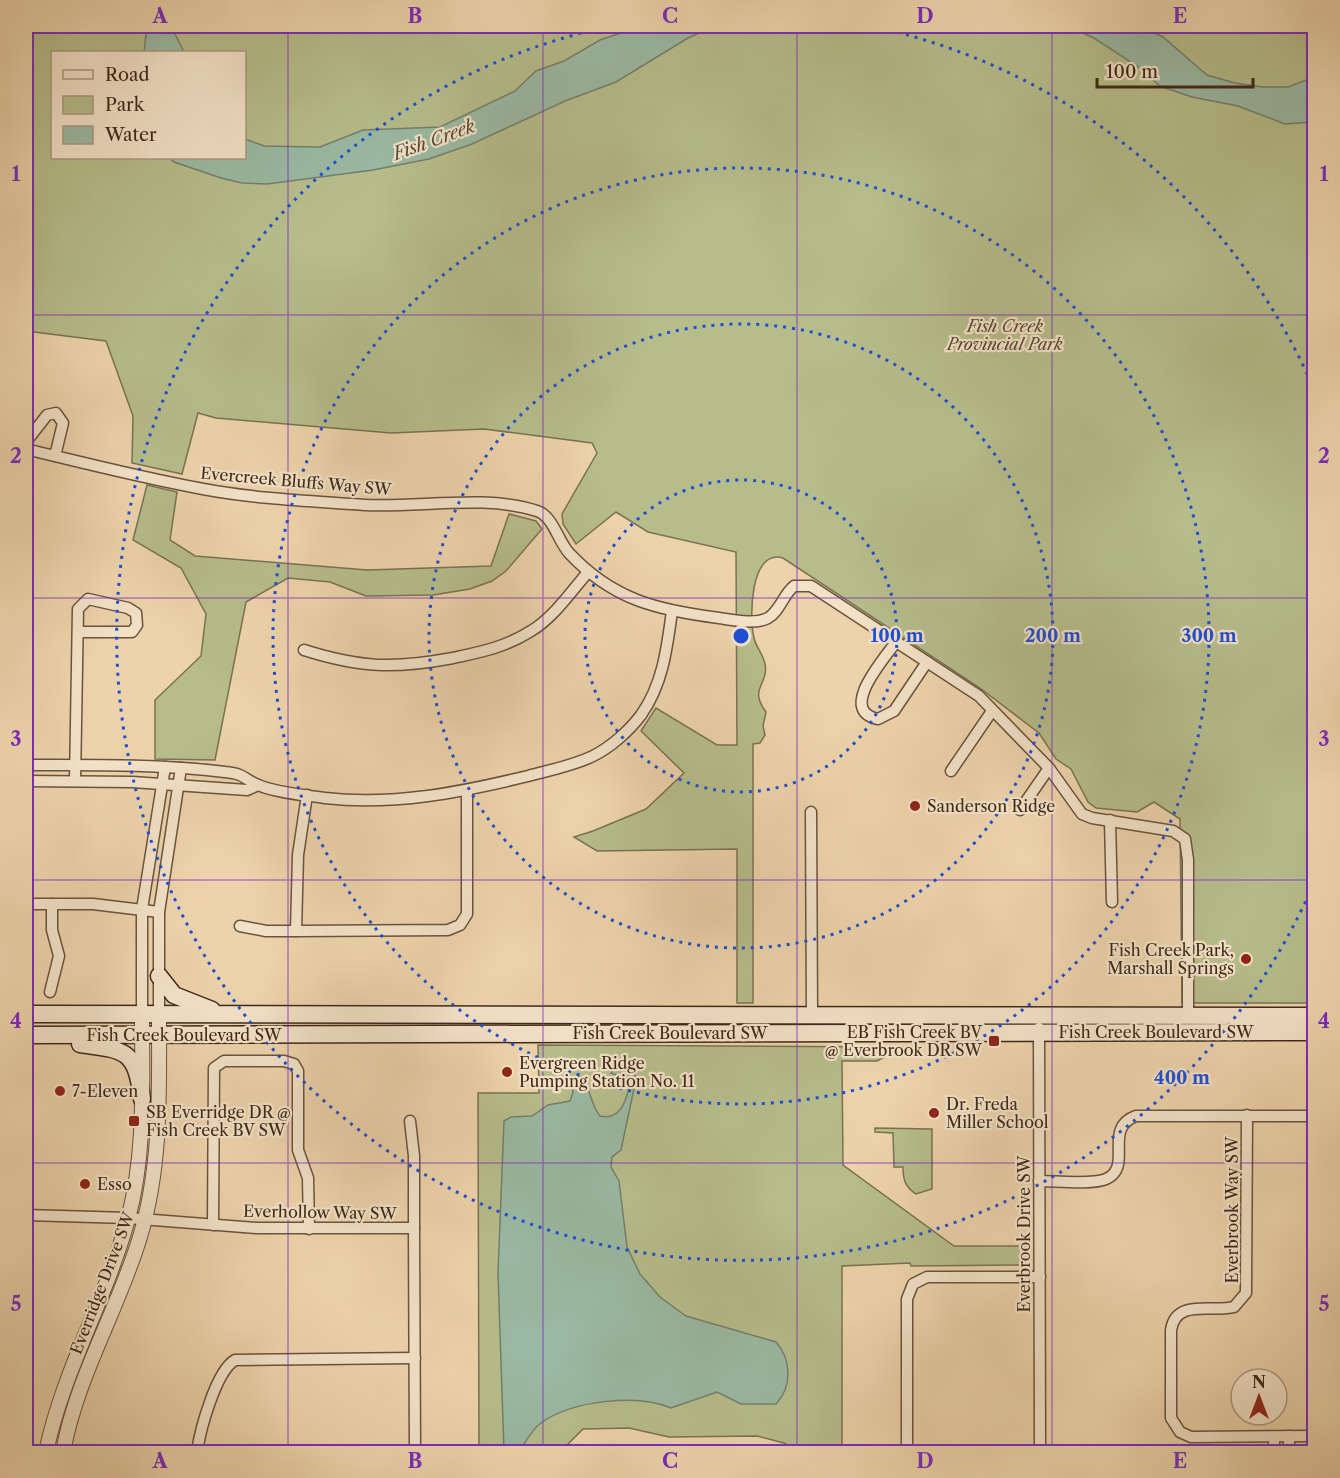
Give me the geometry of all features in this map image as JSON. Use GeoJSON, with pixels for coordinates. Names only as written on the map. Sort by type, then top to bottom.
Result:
{"type":"FeatureCollection","features":[{"type":"Feature","properties":{"kind":"main road"},"geometry":{"type":"LineString","coordinates":[[159,976],[174,995],[221,1014]]}},
{"type":"Feature","properties":{"kind":"main road","name":"Fish Creek Boulevard SW"},"geometry":{"type":"LineString","coordinates":[[26,1014],[221,1014],[601,1025],[1039,1024],[1188,1016],[1314,1016]]}},
{"type":"Feature","properties":{"kind":"main road","name":"Fish Creek Boulevard SW"},"geometry":{"type":"LineString","coordinates":[[26,1036],[150,1036],[601,1025],[812,1016],[1314,1032]]}},
{"type":"Feature","properties":{"kind":"main road"},"geometry":{"type":"LineString","coordinates":[[26,1036],[116,1049],[135,1064],[142,1099]]}},
{"type":"Feature","properties":{"kind":"street"},"geometry":{"type":"LineString","coordinates":[[26,442],[46,415],[56,413],[63,423],[55,456]]}},
{"type":"Feature","properties":{"kind":"street","name":"Evercreek Bluffs Way SW"},"geometry":{"type":"LineString","coordinates":[[26,449],[195,488],[247,495],[367,505],[472,502],[534,510],[547,518],[567,551],[588,572],[633,600],[672,611],[743,621],[765,619],[772,614],[790,589],[797,585],[807,585],[896,642]]}},
{"type":"Feature","properties":{"kind":"street"},"geometry":{"type":"LineString","coordinates":[[304,650],[339,661],[393,667],[492,650],[532,631],[566,598],[588,572]]}},
{"type":"Feature","properties":{"kind":"street"},"geometry":{"type":"LineString","coordinates":[[75,781],[78,609],[88,599],[128,608],[136,613],[137,625],[132,632],[78,632]]}},
{"type":"Feature","properties":{"kind":"street"},"geometry":{"type":"LineString","coordinates":[[26,765],[181,768],[245,775],[258,785],[307,795],[344,799],[389,799],[468,790],[566,766],[592,756],[623,734],[641,716],[659,681],[672,611]]}},
{"type":"Feature","properties":{"kind":"street"},"geometry":{"type":"LineString","coordinates":[[927,662],[894,711],[878,719],[867,714],[860,703],[862,693],[896,642],[927,662],[979,696],[1049,768],[1082,814],[1092,818],[1173,831],[1185,839],[1188,860],[1188,1016]]}},
{"type":"Feature","properties":{"kind":"street"},"geometry":{"type":"LineString","coordinates":[[951,771],[992,711]]}},
{"type":"Feature","properties":{"kind":"street"},"geometry":{"type":"LineString","coordinates":[[150,1014],[142,909],[165,767]]}},
{"type":"Feature","properties":{"kind":"street"},"geometry":{"type":"LineString","coordinates":[[150,1014],[159,976],[159,912],[181,768]]}},
{"type":"Feature","properties":{"kind":"street"},"geometry":{"type":"LineString","coordinates":[[1020,810],[1049,768]]}},
{"type":"Feature","properties":{"kind":"street"},"geometry":{"type":"LineString","coordinates":[[26,781],[162,783],[247,790],[258,785]]}},
{"type":"Feature","properties":{"kind":"street"},"geometry":{"type":"LineString","coordinates":[[240,926],[266,931],[296,931],[448,930],[460,925],[468,909],[468,790]]}},
{"type":"Feature","properties":{"kind":"street"},"geometry":{"type":"LineString","coordinates":[[296,931],[298,855],[307,795]]}},
{"type":"Feature","properties":{"kind":"street"},"geometry":{"type":"LineString","coordinates":[[811,812],[812,1016]]}},
{"type":"Feature","properties":{"kind":"street"},"geometry":{"type":"LineString","coordinates":[[1110,820],[1112,902]]}},
{"type":"Feature","properties":{"kind":"street"},"geometry":{"type":"LineString","coordinates":[[26,904],[93,904],[159,912]]}},
{"type":"Feature","properties":{"kind":"street"},"geometry":{"type":"LineString","coordinates":[[50,992],[59,956],[52,930],[52,904]]}},
{"type":"Feature","properties":{"kind":"street","name":"Everridge Drive SW"},"geometry":{"type":"LineString","coordinates":[[63,1452],[79,1390],[145,1220],[158,1133],[150,1014]]}},
{"type":"Feature","properties":{"kind":"street","name":"Everbrook Drive SW"},"geometry":{"type":"LineString","coordinates":[[1039,1024],[1040,1452]]}},
{"type":"Feature","properties":{"kind":"street","name":"Everridge Drive SW"},"geometry":{"type":"LineString","coordinates":[[46,1452],[62,1389],[128,1218],[139,1169],[142,1099],[150,1036]]}},
{"type":"Feature","properties":{"kind":"street"},"geometry":{"type":"LineString","coordinates":[[213,1225],[214,1068],[224,1061],[284,1060],[294,1064],[298,1071],[298,1150],[308,1178],[309,1229]]}},
{"type":"Feature","properties":{"kind":"street","name":"Everbrook Way SW"},"geometry":{"type":"LineString","coordinates":[[1247,1115],[1246,1293],[1234,1307],[1191,1308],[1181,1312],[1174,1319],[1171,1330],[1171,1418],[1177,1430],[1185,1436],[1314,1436]]}},
{"type":"Feature","properties":{"kind":"street","name":"Everbrook Way SW"},"geometry":{"type":"LineString","coordinates":[[1039,1181],[1099,1181],[1110,1177],[1118,1161],[1120,1129],[1123,1123],[1136,1116],[1314,1116]]}},
{"type":"Feature","properties":{"kind":"street"},"geometry":{"type":"LineString","coordinates":[[410,1121],[414,1156],[414,1228]]}},
{"type":"Feature","properties":{"kind":"street","name":"Everhollow Way SW"},"geometry":{"type":"LineString","coordinates":[[26,1215],[128,1218],[213,1225],[309,1229],[414,1228],[415,1452]]}},
{"type":"Feature","properties":{"kind":"street"},"geometry":{"type":"LineString","coordinates":[[907,1452],[907,1299],[911,1286],[916,1281],[927,1277],[1040,1277]]}},
{"type":"Feature","properties":{"kind":"street"},"geometry":{"type":"LineString","coordinates":[[78,1347],[93,1353]]}},
{"type":"Feature","properties":{"kind":"street"},"geometry":{"type":"LineString","coordinates":[[197,1452],[201,1431],[224,1371],[235,1360],[415,1358]]}},
{"type":"Feature","properties":{"kind":"street"},"geometry":{"type":"LineString","coordinates":[[1289,1436],[1289,1452]]}},
{"type":"Feature","properties":{"kind":"street"},"geometry":{"type":"LineString","coordinates":[[1274,1437],[1274,1452]]}},
{"type":"Feature","properties":{"kind":"green space","name":"Fish Creek Provincial Park"},"geometry":{"type":"Polygon","coordinates":[[[26,26],[1314,26],[1314,1003],[1182,1003],[1180,819],[1154,802],[1137,812],[1096,808],[1088,802],[1071,769],[1056,759],[1039,733],[980,688],[783,558],[772,558],[764,563],[758,574],[752,601],[754,638],[765,664],[759,697],[766,712],[763,726],[765,735],[760,743],[753,744],[753,1003],[737,1003],[737,849],[597,851],[574,837],[646,809],[684,773],[641,731],[656,708],[717,745],[737,745],[736,552],[648,532],[616,512],[576,544],[563,524],[562,514],[597,453],[592,443],[484,429],[391,433],[216,418],[198,413],[182,474],[132,463],[133,416],[106,341],[34,332],[26,340],[26,26]]]}},
{"type":"Feature","properties":{"kind":"green space"},"geometry":{"type":"Polygon","coordinates":[[[147,485],[177,492],[170,540],[195,556],[367,570],[491,566],[509,514],[536,521],[542,529],[506,571],[492,581],[470,589],[433,595],[366,596],[330,582],[288,578],[246,602],[215,760],[155,759],[155,700],[201,656],[206,614],[181,568],[133,540],[147,485]]]}},
{"type":"Feature","properties":{"kind":"green space"},"geometry":{"type":"Polygon","coordinates":[[[538,1045],[904,1047],[877,1061],[842,1061],[843,1165],[954,1246],[1025,1246],[1025,1261],[1019,1265],[911,1266],[910,1263],[842,1266],[842,1452],[797,1452],[784,1443],[757,1436],[669,1437],[629,1428],[583,1429],[560,1452],[479,1452],[478,1093],[539,1093],[538,1045]]]}},
{"type":"Feature","properties":{"kind":"green space"},"geometry":{"type":"Polygon","coordinates":[[[875,1128],[932,1129],[932,1189],[916,1194],[909,1189],[904,1179],[903,1167],[894,1167],[893,1133],[875,1132],[875,1128]]]}},
{"type":"Feature","properties":{"kind":"water"},"geometry":{"type":"Polygon","coordinates":[[[147,26],[177,26],[174,32],[184,51],[144,51],[147,26]]]}},
{"type":"Feature","properties":{"kind":"water","name":"Fish Creek"},"geometry":{"type":"Polygon","coordinates":[[[642,26],[715,26],[688,38],[616,82],[565,101],[472,144],[429,159],[373,170],[267,184],[242,183],[221,178],[170,159],[246,159],[246,139],[264,146],[320,147],[363,130],[440,127],[515,91],[536,71],[564,61],[600,40],[642,26]]]}},
{"type":"Feature","properties":{"kind":"water"},"geometry":{"type":"Polygon","coordinates":[[[1067,26],[1139,26],[1163,37],[1207,75],[1235,83],[1263,87],[1288,87],[1314,77],[1314,122],[1285,124],[1238,106],[1192,97],[1160,86],[1140,68],[1094,38],[1067,26]]]}},
{"type":"Feature","properties":{"kind":"water"},"geometry":{"type":"Polygon","coordinates":[[[625,1063],[633,1065],[636,1079],[621,1150],[612,1157],[611,1167],[619,1181],[627,1247],[640,1274],[660,1297],[686,1316],[776,1342],[787,1364],[785,1389],[776,1404],[741,1404],[717,1392],[671,1408],[657,1403],[623,1400],[586,1405],[554,1415],[541,1423],[519,1452],[504,1452],[498,1273],[504,1121],[511,1117],[532,1116],[548,1105],[570,1101],[573,1092],[572,1084],[578,1076],[586,1084],[600,1116],[613,1116],[624,1103],[630,1085],[624,1078],[611,1073],[614,1068],[625,1063]]]}},
{"type":"Feature","properties":{"kind":"place","name":"Sanderson Ridge"},"geometry":{"type":"Point","coordinates":[915,806]}},
{"type":"Feature","properties":{"kind":"place","name":"Fish Creek Park, Marshall Springs"},"geometry":{"type":"Point","coordinates":[1246,959]}},
{"type":"Feature","properties":{"kind":"place","name":"EB Fish Creek BV @ Everbrook DR SW"},"geometry":{"type":"Point","coordinates":[994,1041]}},
{"type":"Feature","properties":{"kind":"place","name":"Evergreen Ridge Pumping Station No. 11"},"geometry":{"type":"Point","coordinates":[507,1072]}},
{"type":"Feature","properties":{"kind":"place","name":"7-Eleven"},"geometry":{"type":"Point","coordinates":[60,1091]}},
{"type":"Feature","properties":{"kind":"place","name":"Dr. Freda Miller School"},"geometry":{"type":"Point","coordinates":[934,1113]}},
{"type":"Feature","properties":{"kind":"place","name":"SB Everridge DR @ Fish Creek BV SW"},"geometry":{"type":"Point","coordinates":[134,1121]}},
{"type":"Feature","properties":{"kind":"place","name":"Esso"},"geometry":{"type":"Point","coordinates":[85,1184]}}]}
